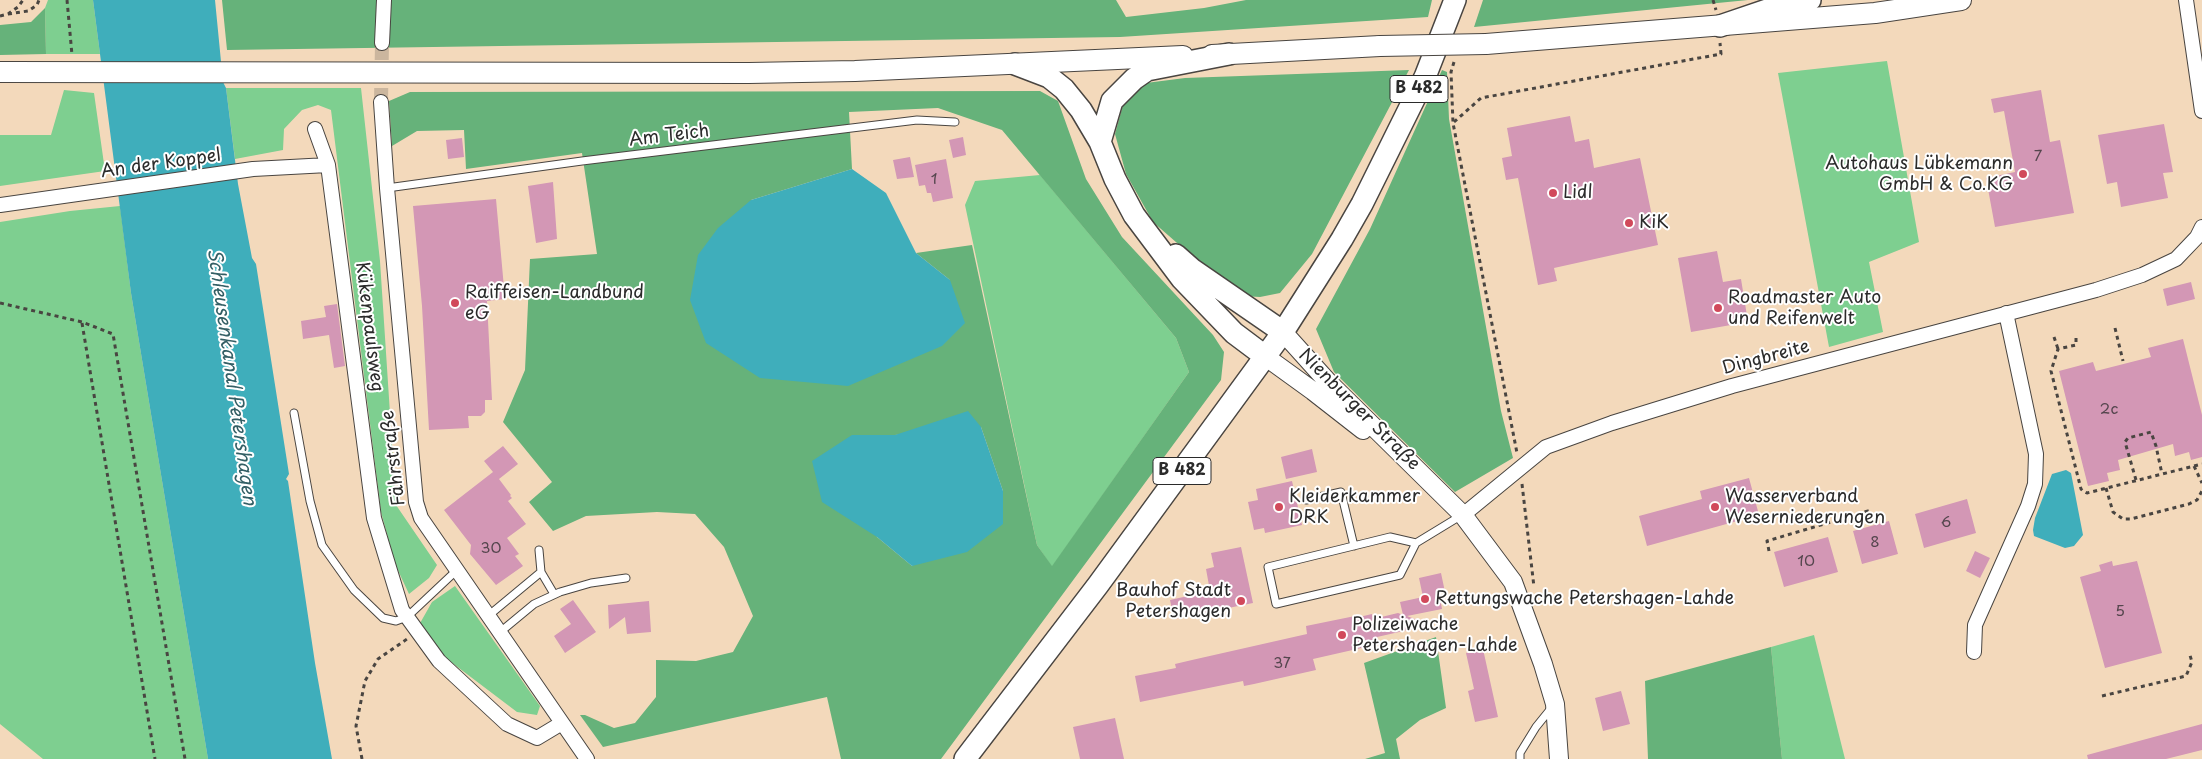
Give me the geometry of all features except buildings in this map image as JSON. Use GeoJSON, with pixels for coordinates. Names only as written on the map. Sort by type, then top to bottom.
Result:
{"type":"FeatureCollection","features":[{"type":"Feature","properties":{"kind":"main road","name":"B 482"},"geometry":{"type":"LineString","coordinates":[[965,759],[1098,585],[1283,332],[1362,204],[1425,77],[1455,0]]}},
{"type":"Feature","properties":{"kind":"main road"},"geometry":{"type":"LineString","coordinates":[[1720,26],[1773,8],[1810,0]]}},
{"type":"Feature","properties":{"kind":"main road"},"geometry":{"type":"LineString","coordinates":[[0,72],[749,73],[855,71],[1380,46],[1486,44],[1875,13],[1961,0]]}},
{"type":"Feature","properties":{"kind":"main road"},"geometry":{"type":"LineString","coordinates":[[1100,142],[1112,101],[1147,70],[1229,54]]}},
{"type":"Feature","properties":{"kind":"main road"},"geometry":{"type":"LineString","coordinates":[[1015,64],[1049,77],[1064,89],[1081,110],[1100,142],[1134,215],[1182,278],[1234,333],[1266,357]]}},
{"type":"Feature","properties":{"kind":"main road"},"geometry":{"type":"LineString","coordinates":[[1134,215],[1192,270],[1283,332]]}},
{"type":"Feature","properties":{"kind":"street"},"geometry":{"type":"LineString","coordinates":[[382,42],[384,0]]}},
{"type":"Feature","properties":{"kind":"street"},"geometry":{"type":"LineString","coordinates":[[2186,0],[2202,111]]}},
{"type":"Feature","properties":{"kind":"street","name":"Fährstraße"},"geometry":{"type":"LineString","coordinates":[[381,102],[387,188],[416,502],[421,518],[587,759]]}},
{"type":"Feature","properties":{"kind":"street","name":"Kükenpaulsweg"},"geometry":{"type":"LineString","coordinates":[[315,130],[328,165],[374,518],[402,610],[439,661],[507,724],[536,738],[562,723]]}},
{"type":"Feature","properties":{"kind":"street","name":"An der Koppel"},"geometry":{"type":"LineString","coordinates":[[0,205],[253,169],[328,165]]}},
{"type":"Feature","properties":{"kind":"street","name":"Dingbreite"},"geometry":{"type":"LineString","coordinates":[[1463,515],[1546,447],[1612,422],[1732,386],[2096,290],[2142,275],[2176,259],[2198,236],[2202,227]]}},
{"type":"Feature","properties":{"kind":"street"},"geometry":{"type":"LineString","coordinates":[[1974,652],[1975,625],[2028,506],[2035,484],[2036,454],[2006,313]]}},
{"type":"Feature","properties":{"kind":"street","name":"Nienburger Straße"},"geometry":{"type":"LineString","coordinates":[[1283,332],[1328,382],[1463,515],[1513,582],[1544,664],[1555,704],[1559,759]]}},
{"type":"Feature","properties":{"kind":"street","name":"Nienburger Straße"},"geometry":{"type":"LineString","coordinates":[[1266,357],[1313,391],[1435,487]]}},
{"type":"Feature","properties":{"kind":"lane","name":"Am Teich"},"geometry":{"type":"LineString","coordinates":[[387,188],[917,120],[955,122]]}},
{"type":"Feature","properties":{"kind":"lane"},"geometry":{"type":"LineString","coordinates":[[294,413],[310,501],[322,545],[354,590],[383,618],[396,621],[407,617],[457,570]]}},
{"type":"Feature","properties":{"kind":"lane"},"geometry":{"type":"LineString","coordinates":[[1306,500],[1341,492],[1354,546]]}},
{"type":"Feature","properties":{"kind":"lane"},"geometry":{"type":"LineString","coordinates":[[1416,543],[1390,537],[1268,567],[1276,604],[1400,574],[1416,543],[1463,515]]}},
{"type":"Feature","properties":{"kind":"lane"},"geometry":{"type":"LineString","coordinates":[[539,550],[541,572],[554,594]]}},
{"type":"Feature","properties":{"kind":"lane"},"geometry":{"type":"LineString","coordinates":[[488,616],[541,572]]}},
{"type":"Feature","properties":{"kind":"lane"},"geometry":{"type":"LineString","coordinates":[[499,632],[534,604],[554,594],[591,583],[626,578]]}},
{"type":"Feature","properties":{"kind":"lane"},"geometry":{"type":"LineString","coordinates":[[1520,759],[1520,753],[1536,726],[1555,704]]}},
{"type":"Feature","properties":{"kind":"path"},"geometry":{"type":"LineString","coordinates":[[8,14],[18,7],[23,0]]}},
{"type":"Feature","properties":{"kind":"path"},"geometry":{"type":"LineString","coordinates":[[0,16],[28,11],[37,5],[39,0]]}},
{"type":"Feature","properties":{"kind":"path"},"geometry":{"type":"LineString","coordinates":[[67,0],[72,55]]}},
{"type":"Feature","properties":{"kind":"path"},"geometry":{"type":"LineString","coordinates":[[1534,591],[1520,468],[1453,123],[1482,98],[1721,54]]}},
{"type":"Feature","properties":{"kind":"path"},"geometry":{"type":"LineString","coordinates":[[0,304],[82,322],[113,334],[185,759]]}},
{"type":"Feature","properties":{"kind":"path"},"geometry":{"type":"LineString","coordinates":[[82,322],[155,759]]}},
{"type":"Feature","properties":{"kind":"path"},"geometry":{"type":"LineString","coordinates":[[2115,328],[2123,361]]}},
{"type":"Feature","properties":{"kind":"path"},"geometry":{"type":"LineString","coordinates":[[2054,337],[2058,349],[2051,371],[2081,489],[2087,493],[2202,464]]}},
{"type":"Feature","properties":{"kind":"path"},"geometry":{"type":"LineString","coordinates":[[2058,349],[2076,345],[2076,338]]}},
{"type":"Feature","properties":{"kind":"path"},"geometry":{"type":"LineString","coordinates":[[2136,480],[2125,442],[2128,438],[2151,432],[2162,474]]}},
{"type":"Feature","properties":{"kind":"path"},"geometry":{"type":"LineString","coordinates":[[2194,466],[2202,483]]}},
{"type":"Feature","properties":{"kind":"path"},"geometry":{"type":"LineString","coordinates":[[2106,488],[2113,512],[2123,519],[2131,520],[2190,504],[2197,500],[2202,491]]}},
{"type":"Feature","properties":{"kind":"path"},"geometry":{"type":"LineString","coordinates":[[1769,551],[1766,541],[1868,511],[1872,513]]}},
{"type":"Feature","properties":{"kind":"path"},"geometry":{"type":"LineString","coordinates":[[362,759],[356,726],[365,681],[378,660],[417,630]]}},
{"type":"Feature","properties":{"kind":"path"},"geometry":{"type":"LineString","coordinates":[[2102,696],[2186,676],[2192,662],[2189,652]]}},
{"type":"Feature","properties":{"kind":"green space"},"geometry":{"type":"Polygon","coordinates":[[[48,0],[93,0],[100,54],[46,54],[45,8],[48,0]]]}},
{"type":"Feature","properties":{"kind":"green space"},"geometry":{"type":"Polygon","coordinates":[[[222,0],[1116,0],[1126,17],[1204,8],[1246,0],[1432,0],[1428,17],[1120,37],[227,50],[222,0]]]}},
{"type":"Feature","properties":{"kind":"green space"},"geometry":{"type":"Polygon","coordinates":[[[1483,0],[1748,0],[1474,27],[1483,0]]]}},
{"type":"Feature","properties":{"kind":"green space"},"geometry":{"type":"Polygon","coordinates":[[[45,8],[46,54],[0,55],[0,25],[31,22],[45,8]]]}},
{"type":"Feature","properties":{"kind":"green space"},"geometry":{"type":"Polygon","coordinates":[[[1887,61],[1919,242],[1869,262],[1883,332],[1829,347],[1778,73],[1887,61]]]}},
{"type":"Feature","properties":{"kind":"green space"},"geometry":{"type":"Polygon","coordinates":[[[1409,70],[1312,254],[1280,293],[1260,297],[1242,296],[1224,284],[1153,222],[1126,174],[1115,134],[1123,105],[1146,83],[1185,78],[1409,70]]]}},
{"type":"Feature","properties":{"kind":"green space"},"geometry":{"type":"Polygon","coordinates":[[[1442,70],[1447,72],[1449,119],[1501,411],[1513,458],[1455,492],[1334,372],[1316,329],[1370,229],[1442,70]]]}},
{"type":"Feature","properties":{"kind":"green space"},"geometry":{"type":"Polygon","coordinates":[[[226,88],[361,88],[380,261],[396,505],[437,565],[429,578],[409,594],[395,564],[381,512],[331,110],[318,105],[302,110],[284,129],[283,150],[235,159],[226,88]]]}},
{"type":"Feature","properties":{"kind":"green space"},"geometry":{"type":"Polygon","coordinates":[[[64,90],[94,93],[105,171],[0,186],[0,135],[51,135],[64,90]]]}},
{"type":"Feature","properties":{"kind":"green space"},"geometry":{"type":"Polygon","coordinates":[[[1040,91],[1058,101],[1086,179],[1122,237],[1213,335],[1224,352],[1221,380],[941,759],[841,759],[827,697],[603,747],[580,715],[585,715],[614,728],[635,723],[656,697],[656,660],[696,661],[733,652],[753,616],[724,547],[695,514],[657,512],[586,516],[553,531],[529,502],[552,482],[503,422],[525,370],[530,259],[597,254],[582,153],[466,169],[464,130],[417,131],[392,146],[389,101],[410,92],[1040,91]],[[938,108],[849,112],[852,169],[751,200],[950,280],[916,253],[972,245],[1037,545],[1052,566],[1189,372],[1176,338],[1002,130],[938,108]],[[981,427],[895,435],[852,435],[877,537],[912,566],[1003,491],[981,427]]]}},
{"type":"Feature","properties":{"kind":"green space"},"geometry":{"type":"Polygon","coordinates":[[[1040,175],[1176,338],[1189,372],[1052,567],[1037,545],[965,205],[975,181],[1040,175]]]}},
{"type":"Feature","properties":{"kind":"green space"},"geometry":{"type":"Polygon","coordinates":[[[120,206],[131,293],[208,759],[43,759],[0,724],[0,222],[70,211],[120,206]]]}},
{"type":"Feature","properties":{"kind":"green space"},"geometry":{"type":"Polygon","coordinates":[[[455,586],[540,706],[537,715],[517,712],[447,659],[419,625],[432,602],[455,586]]]}},
{"type":"Feature","properties":{"kind":"green space"},"geometry":{"type":"Polygon","coordinates":[[[1814,635],[1845,759],[1782,759],[1771,647],[1814,635]]]}},
{"type":"Feature","properties":{"kind":"green space"},"geometry":{"type":"Polygon","coordinates":[[[1436,637],[1446,708],[1420,720],[1396,739],[1400,759],[1365,759],[1385,753],[1364,663],[1436,637]]]}},
{"type":"Feature","properties":{"kind":"green space"},"geometry":{"type":"Polygon","coordinates":[[[1771,647],[1782,759],[1648,759],[1645,681],[1771,647]]]}},
{"type":"Feature","properties":{"kind":"water","name":"Schleusenkanal Petershagen"},"geometry":{"type":"Polygon","coordinates":[[[93,0],[215,0],[223,82],[226,88],[238,184],[252,258],[256,264],[289,474],[286,479],[288,481],[315,663],[332,759],[208,759],[131,293],[93,0]]]}},
{"type":"Feature","properties":{"kind":"water"},"geometry":{"type":"Polygon","coordinates":[[[852,169],[886,193],[916,253],[950,280],[965,323],[942,346],[848,386],[760,378],[706,343],[690,300],[698,255],[718,228],[751,200],[852,169]]]}},
{"type":"Feature","properties":{"kind":"water"},"geometry":{"type":"Polygon","coordinates":[[[968,411],[981,427],[1003,491],[1003,524],[967,552],[912,566],[877,537],[822,502],[812,461],[852,435],[895,435],[968,411]]]}},
{"type":"Feature","properties":{"kind":"water"},"geometry":{"type":"Polygon","coordinates":[[[2066,470],[2071,473],[2083,535],[2074,546],[2065,548],[2034,536],[2033,530],[2035,518],[2052,474],[2066,470]]]}},
{"type":"Feature","properties":{"kind":"tunnel"},"geometry":{"type":"LineString","coordinates":[[381,102],[382,43]]}},
{"type":"Feature","properties":{"kind":"place","name":"Autohaus Lübkemann GmbH & Co.KG"},"geometry":{"type":"Point","coordinates":[2023,174]}},
{"type":"Feature","properties":{"kind":"place","name":"Lidl"},"geometry":{"type":"Point","coordinates":[1553,193]}},
{"type":"Feature","properties":{"kind":"place","name":"KiK"},"geometry":{"type":"Point","coordinates":[1629,223]}},
{"type":"Feature","properties":{"kind":"place","name":"Raiffeisen-Landbund eG"},"geometry":{"type":"Point","coordinates":[455,303]}},
{"type":"Feature","properties":{"kind":"place","name":"Roadmaster Auto und Reifenwelt"},"geometry":{"type":"Point","coordinates":[1718,308]}},
{"type":"Feature","properties":{"kind":"place","name":"Kleiderkammer DRK"},"geometry":{"type":"Point","coordinates":[1279,507]}},
{"type":"Feature","properties":{"kind":"place","name":"Wasserverband Weserniederungen"},"geometry":{"type":"Point","coordinates":[1715,507]}},
{"type":"Feature","properties":{"kind":"place","name":"Rettungswache Petershagen-Lahde"},"geometry":{"type":"Point","coordinates":[1425,599]}},
{"type":"Feature","properties":{"kind":"place","name":"Bauhof Stadt Petershagen"},"geometry":{"type":"Point","coordinates":[1241,601]}},
{"type":"Feature","properties":{"kind":"place","name":"Polizeiwache Petershagen-Lahde"},"geometry":{"type":"Point","coordinates":[1342,635]}}]}
